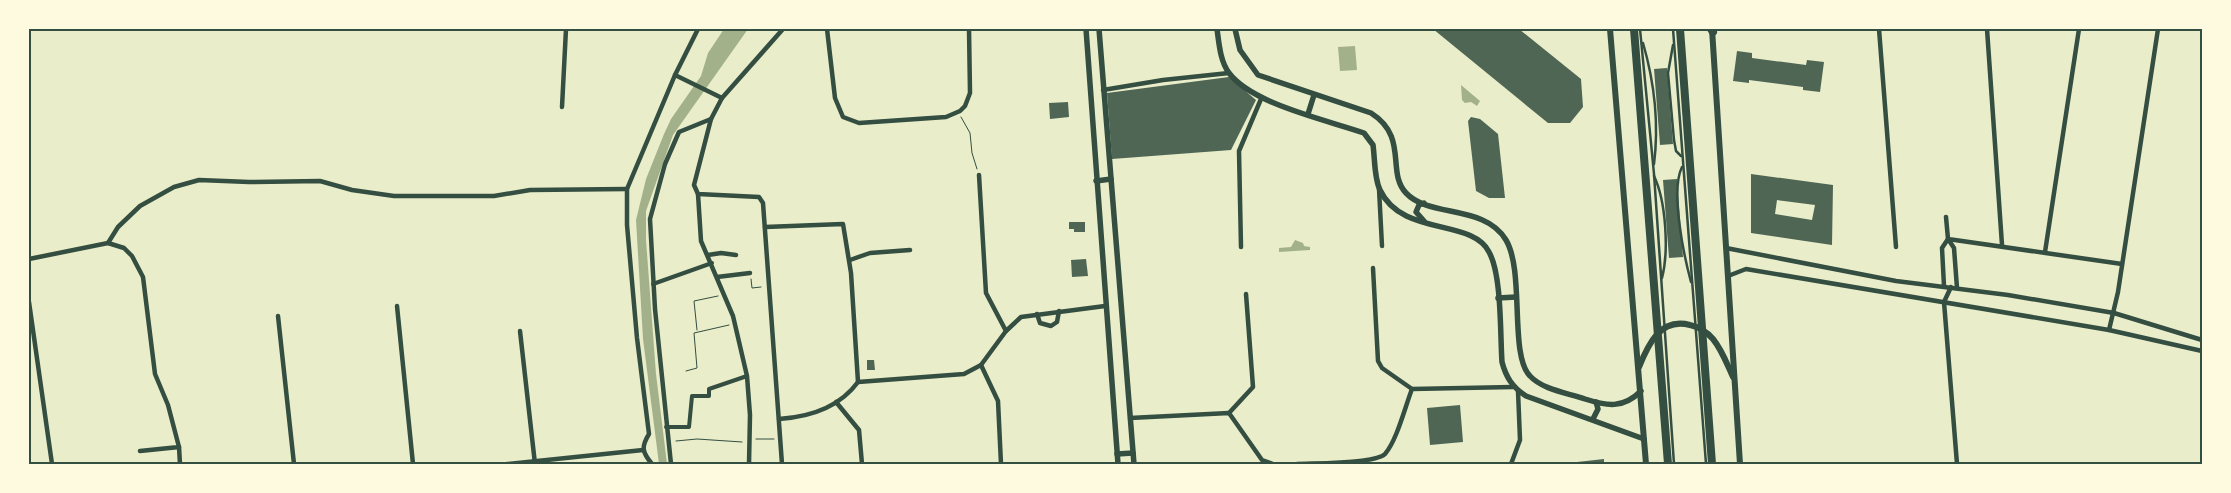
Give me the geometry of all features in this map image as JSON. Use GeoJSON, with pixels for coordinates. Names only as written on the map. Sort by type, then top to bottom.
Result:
{"type":"FeatureCollection","features":[{"type":"Feature","properties":{"kind":"highway"},"geometry":{"type":"LineString","coordinates":[[1634,29],[1661,329],[1668,464]]}},
{"type":"Feature","properties":{"kind":"highway"},"geometry":{"type":"LineString","coordinates":[[1680,29],[1699,328],[1712,464]]}},
{"type":"Feature","properties":{"kind":"main road"},"geometry":{"type":"LineString","coordinates":[[1610,29],[1646,464]]}},
{"type":"Feature","properties":{"kind":"main road"},"geometry":{"type":"LineString","coordinates":[[1712,30],[1740,464]]}},
{"type":"Feature","properties":{"kind":"main road"},"geometry":{"type":"LineString","coordinates":[[1638,370],[1648,344],[1661,329],[1683,323],[1699,328],[1720,348],[1735,380]]}},
{"type":"Feature","properties":{"kind":"street"},"geometry":{"type":"LineString","coordinates":[[562,107],[566,29]]}},
{"type":"Feature","properties":{"kind":"street"},"geometry":{"type":"LineString","coordinates":[[652,464],[643,450],[643,445],[649,434],[637,338],[627,225],[627,189],[698,29]]}},
{"type":"Feature","properties":{"kind":"street"},"geometry":{"type":"LineString","coordinates":[[749,464],[750,441],[747,376],[735,324],[699,231],[698,194],[694,185],[711,119],[722,98],[783,29]]}},
{"type":"Feature","properties":{"kind":"street"},"geometry":{"type":"LineString","coordinates":[[827,29],[835,98],[843,117],[859,124],[946,117],[960,111],[965,106],[970,93],[969,29]]}},
{"type":"Feature","properties":{"kind":"street"},"geometry":{"type":"LineString","coordinates":[[1086,29],[1118,464]]}},
{"type":"Feature","properties":{"kind":"street"},"geometry":{"type":"LineString","coordinates":[[1099,29],[1134,464]]}},
{"type":"Feature","properties":{"kind":"street"},"geometry":{"type":"LineString","coordinates":[[1217,29],[1221,54],[1228,73],[1261,98],[1364,133],[1370,139],[1373,145],[1379,189],[1382,246]]}},
{"type":"Feature","properties":{"kind":"street"},"geometry":{"type":"LineString","coordinates":[[1235,29],[1240,50],[1258,75],[1371,113],[1383,122],[1394,143],[1399,176],[1405,192],[1424,204],[1453,210],[1484,221],[1498,230],[1505,239],[1514,260],[1522,359],[1530,377],[1544,386],[1596,402],[1620,405],[1631,400],[1641,391]]}},
{"type":"Feature","properties":{"kind":"street"},"geometry":{"type":"LineString","coordinates":[[1879,29],[1896,247]]}},
{"type":"Feature","properties":{"kind":"street"},"geometry":{"type":"LineString","coordinates":[[1987,29],[2002,245]]}},
{"type":"Feature","properties":{"kind":"street"},"geometry":{"type":"LineString","coordinates":[[2045,252],[2079,29]]}},
{"type":"Feature","properties":{"kind":"street"},"geometry":{"type":"LineString","coordinates":[[2109,330],[2114,313],[2122,264],[2158,29]]}},
{"type":"Feature","properties":{"kind":"street"},"geometry":{"type":"LineString","coordinates":[[1104,90],[1163,80],[1228,73]]}},
{"type":"Feature","properties":{"kind":"street"},"geometry":{"type":"LineString","coordinates":[[676,75],[722,98]]}},
{"type":"Feature","properties":{"kind":"street"},"geometry":{"type":"LineString","coordinates":[[1308,114],[1314,95]]}},
{"type":"Feature","properties":{"kind":"street"},"geometry":{"type":"LineString","coordinates":[[1240,247],[1239,151],[1261,98]]}},
{"type":"Feature","properties":{"kind":"street"},"geometry":{"type":"LineString","coordinates":[[676,464],[671,464],[666,427],[653,284],[650,219],[665,164],[679,132],[711,119]]}},
{"type":"Feature","properties":{"kind":"street"},"geometry":{"type":"LineString","coordinates":[[979,175],[986,293],[1006,331]]}},
{"type":"Feature","properties":{"kind":"street"},"geometry":{"type":"LineString","coordinates":[[1096,182],[1111,179]]}},
{"type":"Feature","properties":{"kind":"street"},"geometry":{"type":"LineString","coordinates":[[108,243],[118,227],[140,206],[174,187],[199,180],[249,182],[320,181],[352,190],[394,196],[494,196],[530,190],[627,189]]}},
{"type":"Feature","properties":{"kind":"street"},"geometry":{"type":"LineString","coordinates":[[1379,189],[1386,200],[1399,213],[1426,224],[1470,236],[1486,246],[1494,263],[1502,362],[1507,377],[1516,389],[1520,440],[1511,464]]}},
{"type":"Feature","properties":{"kind":"street"},"geometry":{"type":"LineString","coordinates":[[698,194],[759,197],[763,203],[782,464]]}},
{"type":"Feature","properties":{"kind":"street"},"geometry":{"type":"LineString","coordinates":[[1424,204],[1419,205],[1416,212],[1426,224]]}},
{"type":"Feature","properties":{"kind":"street"},"geometry":{"type":"LineString","coordinates":[[1946,217],[1948,239],[1954,248],[1954,287],[1944,302],[1957,464]]}},
{"type":"Feature","properties":{"kind":"street"},"geometry":{"type":"LineString","coordinates":[[765,227],[843,224],[850,260],[858,382],[852,390],[836,402],[803,417],[780,419]]}},
{"type":"Feature","properties":{"kind":"street"},"geometry":{"type":"LineString","coordinates":[[1948,239],[2002,245],[2122,264]]}},
{"type":"Feature","properties":{"kind":"street"},"geometry":{"type":"LineString","coordinates":[[1944,286],[1942,248],[1948,239]]}},
{"type":"Feature","properties":{"kind":"street"},"geometry":{"type":"LineString","coordinates":[[29,259],[108,243],[124,248],[132,256],[143,277],[155,374],[168,405],[179,447],[180,464]]}},
{"type":"Feature","properties":{"kind":"street"},"geometry":{"type":"LineString","coordinates":[[1726,248],[1896,281],[1954,287],[2114,313],[2202,340]]}},
{"type":"Feature","properties":{"kind":"street"},"geometry":{"type":"LineString","coordinates":[[850,260],[870,252],[910,250]]}},
{"type":"Feature","properties":{"kind":"street"},"geometry":{"type":"LineString","coordinates":[[708,255],[721,253],[736,255]]}},
{"type":"Feature","properties":{"kind":"street"},"geometry":{"type":"LineString","coordinates":[[653,284],[712,263]]}},
{"type":"Feature","properties":{"kind":"street"},"geometry":{"type":"LineString","coordinates":[[1373,268],[1378,361],[1382,368],[1412,389],[1516,389],[1560,410],[1593,419],[1644,440]]}},
{"type":"Feature","properties":{"kind":"street"},"geometry":{"type":"LineString","coordinates":[[1728,276],[1746,269],[2109,330],[2202,350]]}},
{"type":"Feature","properties":{"kind":"street"},"geometry":{"type":"LineString","coordinates":[[717,277],[750,273]]}},
{"type":"Feature","properties":{"kind":"street"},"geometry":{"type":"LineString","coordinates":[[1895,293],[1896,281]]}},
{"type":"Feature","properties":{"kind":"street"},"geometry":{"type":"LineString","coordinates":[[1130,418],[1229,413],[1253,387],[1246,294]]}},
{"type":"Feature","properties":{"kind":"street"},"geometry":{"type":"LineString","coordinates":[[1498,298],[1516,297]]}},
{"type":"Feature","properties":{"kind":"street"},"geometry":{"type":"LineString","coordinates":[[29,302],[52,464]]}},
{"type":"Feature","properties":{"kind":"street"},"geometry":{"type":"LineString","coordinates":[[397,306],[413,464]]}},
{"type":"Feature","properties":{"kind":"street"},"geometry":{"type":"LineString","coordinates":[[858,382],[956,376],[972,372],[981,364],[1006,331],[1022,317],[1105,306]]}},
{"type":"Feature","properties":{"kind":"street"},"geometry":{"type":"LineString","coordinates":[[1037,314],[1040,323],[1051,326],[1057,322],[1059,311]]}},
{"type":"Feature","properties":{"kind":"street"},"geometry":{"type":"LineString","coordinates":[[278,316],[294,464]]}},
{"type":"Feature","properties":{"kind":"street"},"geometry":{"type":"LineString","coordinates":[[520,331],[535,463]]}},
{"type":"Feature","properties":{"kind":"street"},"geometry":{"type":"LineString","coordinates":[[981,364],[998,401],[1001,464]]}},
{"type":"Feature","properties":{"kind":"street"},"geometry":{"type":"LineString","coordinates":[[666,427],[689,427],[692,396],[709,396],[709,389],[747,376]]}},
{"type":"Feature","properties":{"kind":"street"},"geometry":{"type":"LineString","coordinates":[[1297,464],[1377,458],[1386,452],[1390,446],[1412,389]]}},
{"type":"Feature","properties":{"kind":"street"},"geometry":{"type":"LineString","coordinates":[[836,402],[859,430],[862,464]]}},
{"type":"Feature","properties":{"kind":"street"},"geometry":{"type":"LineString","coordinates":[[1593,419],[1598,408],[1596,402]]}},
{"type":"Feature","properties":{"kind":"street"},"geometry":{"type":"LineString","coordinates":[[1229,413],[1262,462],[1273,464]]}},
{"type":"Feature","properties":{"kind":"street"},"geometry":{"type":"LineString","coordinates":[[140,452],[179,447]]}},
{"type":"Feature","properties":{"kind":"street"},"geometry":{"type":"LineString","coordinates":[[506,464],[535,463],[643,450]]}},
{"type":"Feature","properties":{"kind":"street"},"geometry":{"type":"LineString","coordinates":[[1117,454],[1133,453]]}},
{"type":"Feature","properties":{"kind":"street"},"geometry":{"type":"LineString","coordinates":[[1377,458],[1378,464]]}},
{"type":"Feature","properties":{"kind":"lane"},"geometry":{"type":"LineString","coordinates":[[1640,29],[1654,174],[1661,281],[1661,329],[1674,464]]}},
{"type":"Feature","properties":{"kind":"lane"},"geometry":{"type":"LineString","coordinates":[[1673,29],[1692,288]]}},
{"type":"Feature","properties":{"kind":"lane"},"geometry":{"type":"LineString","coordinates":[[1641,37],[1651,72],[1656,139],[1653,168]]}},
{"type":"Feature","properties":{"kind":"lane"},"geometry":{"type":"LineString","coordinates":[[1674,40],[1669,64],[1669,80],[1675,146],[1683,157]]}},
{"type":"Feature","properties":{"kind":"lane"},"geometry":{"type":"LineString","coordinates":[[1683,165],[1678,178],[1681,239],[1699,328],[1706,464]]}},
{"type":"Feature","properties":{"kind":"lane"},"geometry":{"type":"LineString","coordinates":[[1654,174],[1660,189],[1664,231],[1666,262],[1661,281]]}},
{"type":"Feature","properties":{"kind":"path"},"geometry":{"type":"LineString","coordinates":[[960,111],[970,133],[972,153],[979,175]]}},
{"type":"Feature","properties":{"kind":"path"},"geometry":{"type":"LineString","coordinates":[[750,273],[752,288],[769,286]]}},
{"type":"Feature","properties":{"kind":"path"},"geometry":{"type":"LineString","coordinates":[[686,371],[697,368],[694,333],[697,331],[694,301],[723,294]]}},
{"type":"Feature","properties":{"kind":"path"},"geometry":{"type":"LineString","coordinates":[[697,331],[735,324]]}},
{"type":"Feature","properties":{"kind":"path"},"geometry":{"type":"LineString","coordinates":[[668,441],[697,439],[750,441],[780,438]]}},
{"type":"Feature","properties":{"kind":"shaded area"},"geometry":{"type":"Polygon","coordinates":[[[724,29],[748,29],[673,135],[646,211],[646,240],[656,374],[667,464],[659,464],[643,339],[636,220],[646,179],[664,134],[671,119],[701,76],[708,53],[724,29]]]}},
{"type":"Feature","properties":{"kind":"shaded area"},"geometry":{"type":"Polygon","coordinates":[[[1355,46],[1357,70],[1340,71],[1338,47],[1355,46]]]}},
{"type":"Feature","properties":{"kind":"shaded area"},"geometry":{"type":"Polygon","coordinates":[[[1461,85],[1480,101],[1477,106],[1471,102],[1465,103],[1462,100],[1461,85]]]}},
{"type":"Feature","properties":{"kind":"shaded area"},"geometry":{"type":"Polygon","coordinates":[[[1295,240],[1303,243],[1304,246],[1310,247],[1310,250],[1279,252],[1279,248],[1291,247],[1295,240]]]}},
{"type":"Feature","properties":{"kind":"building"},"geometry":{"type":"Polygon","coordinates":[[[1433,29],[1519,29],[1581,79],[1583,107],[1570,123],[1548,123],[1433,29]]]}},
{"type":"Feature","properties":{"kind":"building"},"geometry":{"type":"Polygon","coordinates":[[[1737,51],[1752,53],[1752,58],[1806,65],[1807,60],[1824,62],[1820,92],[1803,90],[1803,87],[1749,80],[1749,83],[1733,81],[1737,51]]]}},
{"type":"Feature","properties":{"kind":"building"},"geometry":{"type":"Polygon","coordinates":[[[1667,68],[1673,144],[1660,145],[1654,69],[1667,68]]]}},
{"type":"Feature","properties":{"kind":"building"},"geometry":{"type":"Polygon","coordinates":[[[1229,77],[1256,100],[1231,150],[1112,159],[1107,93],[1229,77]]]}},
{"type":"Feature","properties":{"kind":"building"},"geometry":{"type":"Polygon","coordinates":[[[1068,102],[1069,117],[1050,119],[1049,103],[1068,102]]]}},
{"type":"Feature","properties":{"kind":"building"},"geometry":{"type":"Polygon","coordinates":[[[1471,117],[1480,119],[1498,134],[1505,198],[1489,198],[1476,191],[1468,121],[1471,117]]]}},
{"type":"Feature","properties":{"kind":"building"},"geometry":{"type":"Polygon","coordinates":[[[1751,174],[1833,185],[1832,245],[1751,233],[1751,174]],[[1777,200],[1775,214],[1812,220],[1815,205],[1777,200]]]}},
{"type":"Feature","properties":{"kind":"building"},"geometry":{"type":"Polygon","coordinates":[[[1677,179],[1683,257],[1669,258],[1663,180],[1677,179]]]}},
{"type":"Feature","properties":{"kind":"building"},"geometry":{"type":"Polygon","coordinates":[[[1069,222],[1085,222],[1085,232],[1074,232],[1074,229],[1069,229],[1069,222]]]}},
{"type":"Feature","properties":{"kind":"building"},"geometry":{"type":"Polygon","coordinates":[[[1086,259],[1088,276],[1072,277],[1071,260],[1086,259]]]}},
{"type":"Feature","properties":{"kind":"building"},"geometry":{"type":"Polygon","coordinates":[[[867,360],[874,360],[875,370],[867,370],[867,360]]]}},
{"type":"Feature","properties":{"kind":"building"},"geometry":{"type":"Polygon","coordinates":[[[1460,405],[1463,442],[1430,445],[1427,408],[1460,405]]]}},
{"type":"Feature","properties":{"kind":"building"},"geometry":{"type":"Polygon","coordinates":[[[1604,459],[1604,464],[1568,464],[1568,463],[1604,459]]]}}]}
